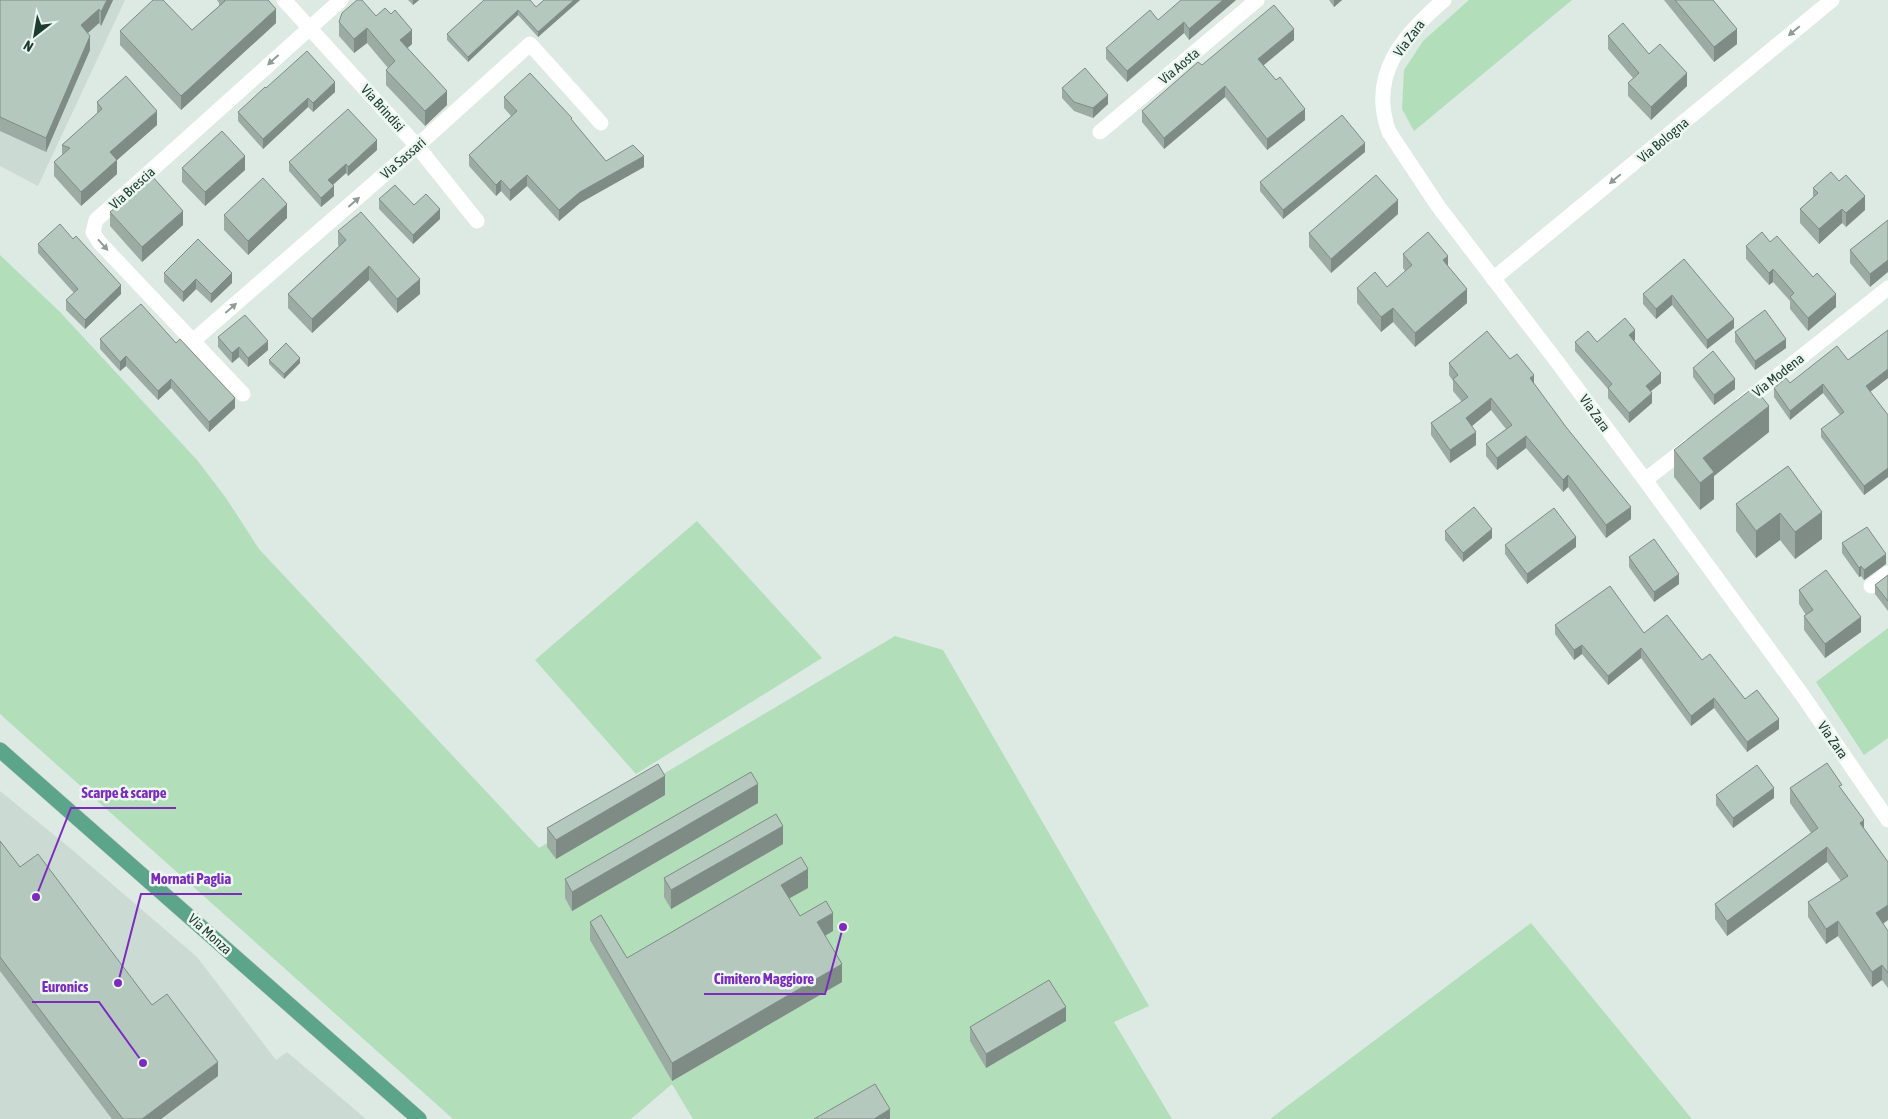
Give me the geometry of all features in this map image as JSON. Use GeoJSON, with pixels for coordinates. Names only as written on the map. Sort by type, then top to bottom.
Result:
{"type":"FeatureCollection","features":[{"type":"Feature","properties":{"kind":"main road","name":"Via Monza"},"geometry":{"type":"LineString","coordinates":[[0,750],[419,1119]]}},
{"type":"Feature","properties":{"kind":"street","name":"Via Brindisi"},"geometry":{"type":"LineString","coordinates":[[284,0],[417,146],[477,221]]}},
{"type":"Feature","properties":{"kind":"street","name":"Via Brescia"},"geometry":{"type":"LineString","coordinates":[[243,394],[194,340],[99,242],[92,232],[96,220],[340,0]]}},
{"type":"Feature","properties":{"kind":"street","name":"Via Aosta"},"geometry":{"type":"LineString","coordinates":[[1100,132],[1257,0]]}},
{"type":"Feature","properties":{"kind":"street","name":"Via Zara"},"geometry":{"type":"LineString","coordinates":[[1444,0],[1407,36],[1392,59],[1382,90],[1385,121],[1389,132],[1438,206],[1645,480],[1803,696],[1888,820]]}},
{"type":"Feature","properties":{"kind":"street","name":"Via Bologna"},"geometry":{"type":"LineString","coordinates":[[1494,279],[1832,0]]}},
{"type":"Feature","properties":{"kind":"street","name":"Via Sassari"},"geometry":{"type":"LineString","coordinates":[[194,340],[417,146],[530,44],[601,123]]}},
{"type":"Feature","properties":{"kind":"street","name":"Via Modena"},"geometry":{"type":"LineString","coordinates":[[1731,412],[1888,288]]}},
{"type":"Feature","properties":{"kind":"street"},"geometry":{"type":"LineString","coordinates":[[1645,480],[1700,437]]}},
{"type":"Feature","properties":{"kind":"street"},"geometry":{"type":"LineString","coordinates":[[1871,586],[1888,573]]}},
{"type":"Feature","properties":{"kind":"shaded area"},"geometry":{"type":"Polygon","coordinates":[[[0,0],[125,0],[38,186],[0,166],[0,0]]]}},
{"type":"Feature","properties":{"kind":"shaded area"},"geometry":{"type":"Polygon","coordinates":[[[0,791],[70,848],[197,957],[276,1060],[287,1052],[366,1119],[0,1119],[0,791]]]}},
{"type":"Feature","properties":{"kind":"green space"},"geometry":{"type":"Polygon","coordinates":[[[1469,0],[1572,0],[1414,131],[1402,109],[1404,70],[1423,41],[1469,0]]]}},
{"type":"Feature","properties":{"kind":"green space"},"geometry":{"type":"Polygon","coordinates":[[[0,255],[60,312],[197,460],[226,498],[259,549],[539,848],[895,636],[943,650],[1149,1006],[1114,1022],[1172,1119],[693,1119],[672,1084],[631,1119],[453,1119],[0,714],[0,255]]]}},
{"type":"Feature","properties":{"kind":"green space"},"geometry":{"type":"Polygon","coordinates":[[[697,521],[822,658],[636,774],[535,660],[697,521]]]}},
{"type":"Feature","properties":{"kind":"green space"},"geometry":{"type":"Polygon","coordinates":[[[1888,628],[1888,738],[1864,755],[1816,682],[1888,628]]]}},
{"type":"Feature","properties":{"kind":"green space"},"geometry":{"type":"Polygon","coordinates":[[[1531,923],[1692,1119],[1270,1119],[1531,923]]]}},
{"type":"Feature","properties":{"kind":"building"},"geometry":{"type":"Polygon","coordinates":[[[0,0],[107,0],[101,12],[99,9],[81,25],[90,36],[46,138],[0,117],[0,0]]]}},
{"type":"Feature","properties":{"kind":"building"},"geometry":{"type":"Polygon","coordinates":[[[153,0],[163,0],[192,30],[224,0],[268,0],[276,9],[181,96],[120,31],[153,0]]]}},
{"type":"Feature","properties":{"kind":"building"},"geometry":{"type":"Polygon","coordinates":[[[357,0],[362,0],[376,16],[385,8],[391,14],[395,10],[412,30],[400,40],[447,91],[425,111],[386,70],[395,61],[367,28],[354,39],[339,22],[342,13],[357,0]]]}},
{"type":"Feature","properties":{"kind":"building"},"geometry":{"type":"Polygon","coordinates":[[[484,0],[530,0],[536,7],[544,0],[574,0],[538,32],[518,10],[468,57],[447,34],[484,0]]]}},
{"type":"Feature","properties":{"kind":"building"},"geometry":{"type":"Polygon","coordinates":[[[1181,0],[1223,0],[1189,29],[1184,22],[1127,71],[1106,48],[1150,10],[1158,20],[1181,0]]]}},
{"type":"Feature","properties":{"kind":"building"},"geometry":{"type":"Polygon","coordinates":[[[1675,0],[1713,0],[1737,29],[1714,47],[1675,0]]]}},
{"type":"Feature","properties":{"kind":"building"},"geometry":{"type":"Polygon","coordinates":[[[1274,5],[1294,29],[1258,59],[1276,80],[1280,77],[1305,109],[1267,139],[1225,86],[1164,138],[1142,111],[1198,62],[1202,65],[1274,5]]]}},
{"type":"Feature","properties":{"kind":"building"},"geometry":{"type":"Polygon","coordinates":[[[1623,23],[1649,54],[1660,44],[1687,73],[1651,107],[1628,83],[1639,73],[1608,36],[1623,23]]]}},
{"type":"Feature","properties":{"kind":"building"},"geometry":{"type":"Polygon","coordinates":[[[307,51],[335,82],[313,103],[308,98],[263,139],[238,112],[307,51]]]}},
{"type":"Feature","properties":{"kind":"building"},"geometry":{"type":"Polygon","coordinates":[[[1085,68],[1108,95],[1093,108],[1074,102],[1062,88],[1085,68]]]}},
{"type":"Feature","properties":{"kind":"building"},"geometry":{"type":"Polygon","coordinates":[[[530,73],[572,118],[606,161],[633,145],[644,156],[580,192],[559,210],[527,175],[510,190],[501,180],[496,185],[469,155],[517,111],[504,97],[530,73]]]}},
{"type":"Feature","properties":{"kind":"building"},"geometry":{"type":"Polygon","coordinates":[[[126,76],[157,111],[110,152],[117,160],[81,192],[54,162],[70,148],[62,145],[102,109],[97,102],[126,76]]]}},
{"type":"Feature","properties":{"kind":"building"},"geometry":{"type":"Polygon","coordinates":[[[348,109],[377,140],[348,167],[346,164],[328,180],[334,186],[321,198],[289,162],[348,109]]]}},
{"type":"Feature","properties":{"kind":"building"},"geometry":{"type":"Polygon","coordinates":[[[1342,115],[1365,143],[1283,210],[1260,182],[1342,115]]]}},
{"type":"Feature","properties":{"kind":"building"},"geometry":{"type":"Polygon","coordinates":[[[222,131],[245,156],[205,192],[182,168],[222,131]]]}},
{"type":"Feature","properties":{"kind":"building"},"geometry":{"type":"Polygon","coordinates":[[[1831,172],[1839,181],[1846,175],[1865,196],[1846,213],[1842,209],[1819,229],[1800,209],[1818,193],[1813,188],[1831,172]]]}},
{"type":"Feature","properties":{"kind":"building"},"geometry":{"type":"Polygon","coordinates":[[[1376,175],[1398,200],[1331,259],[1309,233],[1376,175]]]}},
{"type":"Feature","properties":{"kind":"building"},"geometry":{"type":"Polygon","coordinates":[[[152,176],[183,211],[142,247],[110,212],[152,176]]]}},
{"type":"Feature","properties":{"kind":"building"},"geometry":{"type":"Polygon","coordinates":[[[263,178],[287,204],[248,241],[224,215],[263,178]]]}},
{"type":"Feature","properties":{"kind":"building"},"geometry":{"type":"Polygon","coordinates":[[[395,185],[414,205],[426,194],[440,209],[413,235],[379,199],[395,185]]]}},
{"type":"Feature","properties":{"kind":"building"},"geometry":{"type":"Polygon","coordinates":[[[361,212],[420,279],[397,299],[369,266],[312,319],[288,294],[346,240],[338,231],[361,212]]]}},
{"type":"Feature","properties":{"kind":"building"},"geometry":{"type":"Polygon","coordinates":[[[1888,220],[1888,260],[1870,274],[1850,250],[1888,220]]]}},
{"type":"Feature","properties":{"kind":"building"},"geometry":{"type":"Polygon","coordinates":[[[60,224],[73,239],[76,236],[121,285],[85,320],[66,300],[78,289],[38,244],[60,224]]]}},
{"type":"Feature","properties":{"kind":"building"},"geometry":{"type":"Polygon","coordinates":[[[1428,232],[1448,256],[1443,260],[1467,289],[1415,333],[1393,308],[1381,317],[1357,288],[1375,272],[1387,287],[1412,265],[1403,254],[1428,232]]]}},
{"type":"Feature","properties":{"kind":"building"},"geometry":{"type":"Polygon","coordinates":[[[1762,232],[1770,242],[1777,236],[1813,277],[1817,273],[1836,294],[1808,318],[1790,297],[1794,293],[1773,269],[1769,273],[1746,246],[1762,232]]]}},
{"type":"Feature","properties":{"kind":"building"},"geometry":{"type":"Polygon","coordinates":[[[198,239],[232,273],[211,294],[196,279],[183,292],[164,273],[198,239]]]}},
{"type":"Feature","properties":{"kind":"building"},"geometry":{"type":"Polygon","coordinates":[[[1684,259],[1734,319],[1707,340],[1672,295],[1656,309],[1643,294],[1684,259]]]}},
{"type":"Feature","properties":{"kind":"building"},"geometry":{"type":"Polygon","coordinates":[[[141,304],[176,343],[180,339],[235,398],[209,422],[171,379],[158,391],[126,356],[120,362],[100,339],[141,304]]]}},
{"type":"Feature","properties":{"kind":"building"},"geometry":{"type":"Polygon","coordinates":[[[1765,310],[1786,339],[1755,361],[1735,332],[1765,310]]]}},
{"type":"Feature","properties":{"kind":"building"},"geometry":{"type":"Polygon","coordinates":[[[245,315],[268,341],[248,358],[239,347],[232,353],[218,337],[245,315]]]}},
{"type":"Feature","properties":{"kind":"building"},"geometry":{"type":"Polygon","coordinates":[[[1625,318],[1635,330],[1629,335],[1661,373],[1646,386],[1652,393],[1629,413],[1608,388],[1612,384],[1575,342],[1588,331],[1597,342],[1625,318]]]}},
{"type":"Feature","properties":{"kind":"building"},"geometry":{"type":"Polygon","coordinates":[[[1888,330],[1888,369],[1866,386],[1888,415],[1888,468],[1864,486],[1821,429],[1844,412],[1823,384],[1790,411],[1774,388],[1786,378],[1790,383],[1837,346],[1848,360],[1888,330]]]}},
{"type":"Feature","properties":{"kind":"building"},"geometry":{"type":"Polygon","coordinates":[[[1487,331],[1510,359],[1517,354],[1534,375],[1530,378],[1566,427],[1631,507],[1606,525],[1568,475],[1563,480],[1526,436],[1497,458],[1486,444],[1512,425],[1491,398],[1466,418],[1476,432],[1450,450],[1431,423],[1468,397],[1453,379],[1458,375],[1449,363],[1487,331]]]}},
{"type":"Feature","properties":{"kind":"building"},"geometry":{"type":"Polygon","coordinates":[[[286,343],[300,358],[284,374],[269,360],[286,343]]]}},
{"type":"Feature","properties":{"kind":"building"},"geometry":{"type":"Polygon","coordinates":[[[1713,351],[1735,379],[1714,395],[1693,368],[1713,351]]]}},
{"type":"Feature","properties":{"kind":"building"},"geometry":{"type":"Polygon","coordinates":[[[1754,387],[1769,406],[1703,458],[1714,472],[1700,483],[1674,450],[1754,387]]]}},
{"type":"Feature","properties":{"kind":"building"},"geometry":{"type":"Polygon","coordinates":[[[1788,466],[1822,512],[1795,532],[1780,513],[1756,531],[1736,504],[1788,466]]]}},
{"type":"Feature","properties":{"kind":"building"},"geometry":{"type":"Polygon","coordinates":[[[1474,507],[1492,529],[1463,553],[1445,531],[1474,507]]]}},
{"type":"Feature","properties":{"kind":"building"},"geometry":{"type":"Polygon","coordinates":[[[1554,508],[1576,537],[1527,574],[1505,545],[1554,508]]]}},
{"type":"Feature","properties":{"kind":"building"},"geometry":{"type":"Polygon","coordinates":[[[1867,527],[1886,554],[1864,570],[1861,566],[1859,568],[1842,543],[1867,527]]]}},
{"type":"Feature","properties":{"kind":"building"},"geometry":{"type":"Polygon","coordinates":[[[1654,539],[1679,574],[1654,592],[1629,557],[1654,539]]]}},
{"type":"Feature","properties":{"kind":"building"},"geometry":{"type":"Polygon","coordinates":[[[1826,570],[1861,617],[1825,644],[1804,616],[1813,610],[1799,590],[1826,570]]]}},
{"type":"Feature","properties":{"kind":"building"},"geometry":{"type":"Polygon","coordinates":[[[1888,575],[1888,601],[1875,585],[1888,575]]]}},
{"type":"Feature","properties":{"kind":"building"},"geometry":{"type":"Polygon","coordinates":[[[1610,586],[1644,633],[1667,615],[1702,660],[1710,654],[1745,699],[1757,690],[1779,719],[1747,742],[1714,698],[1691,716],[1641,648],[1608,676],[1582,645],[1574,650],[1555,625],[1610,586]]]}},
{"type":"Feature","properties":{"kind":"building"},"geometry":{"type":"Polygon","coordinates":[[[1827,763],[1842,785],[1839,786],[1864,820],[1860,823],[1888,862],[1888,905],[1876,913],[1888,931],[1888,973],[1882,965],[1872,972],[1838,921],[1826,929],[1808,902],[1848,876],[1827,847],[1727,921],[1715,904],[1818,828],[1790,788],[1827,763]]]}},
{"type":"Feature","properties":{"kind":"building"},"geometry":{"type":"Polygon","coordinates":[[[658,764],[665,776],[556,840],[547,828],[658,764]]]}},
{"type":"Feature","properties":{"kind":"building"},"geometry":{"type":"Polygon","coordinates":[[[1757,765],[1774,788],[1733,818],[1716,795],[1757,765]]]}},
{"type":"Feature","properties":{"kind":"building"},"geometry":{"type":"Polygon","coordinates":[[[751,772],[758,784],[572,892],[565,879],[751,772]]]}},
{"type":"Feature","properties":{"kind":"building"},"geometry":{"type":"Polygon","coordinates":[[[776,814],[783,826],[671,890],[664,878],[776,814]]]}},
{"type":"Feature","properties":{"kind":"building"},"geometry":{"type":"Polygon","coordinates":[[[0,841],[20,867],[38,854],[152,1005],[167,994],[218,1062],[142,1119],[123,1119],[0,957],[0,841]]]}},
{"type":"Feature","properties":{"kind":"building"},"geometry":{"type":"Polygon","coordinates":[[[801,857],[808,869],[781,885],[800,916],[826,901],[833,913],[817,922],[842,964],[672,1063],[590,922],[601,915],[627,958],[801,857]]]}},
{"type":"Feature","properties":{"kind":"building"},"geometry":{"type":"Polygon","coordinates":[[[1049,980],[1066,1007],[986,1054],[970,1027],[1049,980]]]}},
{"type":"Feature","properties":{"kind":"building"},"geometry":{"type":"Polygon","coordinates":[[[875,1084],[890,1109],[874,1119],[814,1119],[875,1084]]]}},
{"type":"Feature","properties":{"kind":"place","name":"Scarpe & scarpe"},"geometry":{"type":"Point","coordinates":[36,897]}},
{"type":"Feature","properties":{"kind":"place","name":"Cimitero Maggiore"},"geometry":{"type":"Point","coordinates":[843,927]}},
{"type":"Feature","properties":{"kind":"place","name":"Mornati Paglia"},"geometry":{"type":"Point","coordinates":[118,983]}},
{"type":"Feature","properties":{"kind":"place","name":"Euronics"},"geometry":{"type":"Point","coordinates":[143,1063]}}]}
